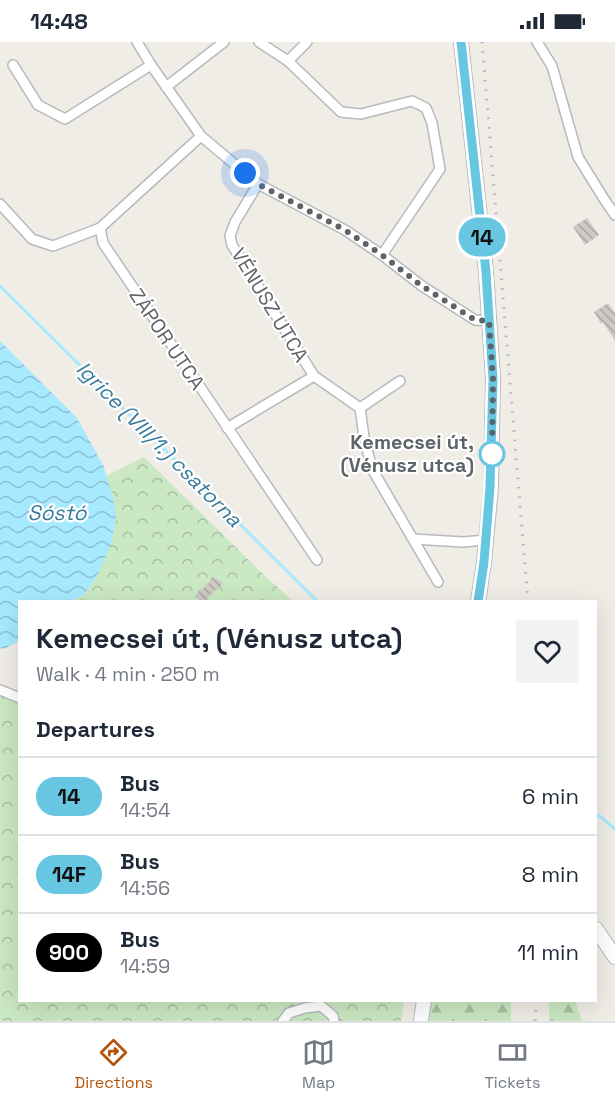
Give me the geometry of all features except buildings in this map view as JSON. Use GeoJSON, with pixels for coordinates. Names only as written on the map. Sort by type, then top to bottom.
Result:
{"type":"FeatureCollection","features":[{"type":"Feature","properties":{"kind":"main road"},"geometry":{"type":"LineString","coordinates":[[461,42],[486,272],[493,379],[492,448],[486,540],[478,600]]}},
{"type":"Feature","properties":{"kind":"main road"},"geometry":{"type":"LineString","coordinates":[[597,930],[615,957]]}},
{"type":"Feature","properties":{"kind":"main road"},"geometry":{"type":"LineString","coordinates":[[421,1021],[423,1002]]}},
{"type":"Feature","properties":{"kind":"street"},"geometry":{"type":"LineString","coordinates":[[137,42],[201,136],[258,184],[345,230],[422,286],[475,320],[489,321]]}},
{"type":"Feature","properties":{"kind":"street"},"geometry":{"type":"LineString","coordinates":[[166,87],[224,42]]}},
{"type":"Feature","properties":{"kind":"street"},"geometry":{"type":"LineString","coordinates":[[259,42],[288,61],[340,112],[361,114],[412,101],[426,108],[432,123],[440,169],[382,255]]}},
{"type":"Feature","properties":{"kind":"street"},"geometry":{"type":"LineString","coordinates":[[288,61],[307,42]]}},
{"type":"Feature","properties":{"kind":"street"},"geometry":{"type":"LineString","coordinates":[[537,42],[552,66],[578,157],[615,215]]}},
{"type":"Feature","properties":{"kind":"street"},"geometry":{"type":"LineString","coordinates":[[12,65],[39,105],[65,118],[151,65]]}},
{"type":"Feature","properties":{"kind":"street"},"geometry":{"type":"LineString","coordinates":[[0,204],[32,239],[53,246],[100,228],[201,136]]}},
{"type":"Feature","properties":{"kind":"street","name":"VÉNUSZ UTCA"},"geometry":{"type":"LineString","coordinates":[[258,184],[235,222],[230,236],[232,245],[314,376],[360,408]]}},
{"type":"Feature","properties":{"kind":"street","name":"ZÁPOR UTCA"},"geometry":{"type":"LineString","coordinates":[[100,228],[103,243],[317,560]]}},
{"type":"Feature","properties":{"kind":"street"},"geometry":{"type":"LineString","coordinates":[[227,428],[314,376]]}},
{"type":"Feature","properties":{"kind":"street"},"geometry":{"type":"LineString","coordinates":[[400,381],[360,408],[364,437],[372,469],[438,582]]}},
{"type":"Feature","properties":{"kind":"street"},"geometry":{"type":"LineString","coordinates":[[413,539],[463,542],[486,540]]}},
{"type":"Feature","properties":{"kind":"street"},"geometry":{"type":"LineString","coordinates":[[0,690],[18,697]]}},
{"type":"Feature","properties":{"kind":"street"},"geometry":{"type":"LineString","coordinates":[[283,1021],[289,1013],[321,1006],[333,1016],[334,1021]]}},
{"type":"Feature","properties":{"kind":"green space"},"geometry":{"type":"Polygon","coordinates":[[[144,457],[292,600],[75,600],[84,595],[97,576],[113,497],[106,476],[144,457]]]}},
{"type":"Feature","properties":{"kind":"green space"},"geometry":{"type":"Polygon","coordinates":[[[0,694],[18,702],[18,1002],[404,1002],[401,1021],[0,1021],[0,694]]]}},
{"type":"Feature","properties":{"kind":"green space"},"geometry":{"type":"Polygon","coordinates":[[[428,1002],[511,1002],[511,1021],[424,1021],[428,1002]]]}},
{"type":"Feature","properties":{"kind":"green space"},"geometry":{"type":"Polygon","coordinates":[[[549,1002],[575,1002],[582,1021],[549,1021],[549,1002]]]}},
{"type":"Feature","properties":{"kind":"water","name":"Sóstó"},"geometry":{"type":"Polygon","coordinates":[[[0,341],[77,418],[103,465],[113,497],[116,519],[111,545],[97,576],[84,595],[73,600],[18,600],[18,642],[4,649],[0,648],[0,341]]]}},
{"type":"Feature","properties":{"kind":"waterway","name":"Igrice (VIII/1.) csatorna"},"geometry":{"type":"LineString","coordinates":[[0,286],[316,600]]}},
{"type":"Feature","properties":{"kind":"waterway","name":"Igrice (VIII/1.) csatorna"},"geometry":{"type":"LineString","coordinates":[[597,815],[615,829]]}},
{"type":"Feature","properties":{"kind":"railway"},"geometry":{"type":"LineString","coordinates":[[482,42],[528,600]]}},
{"type":"Feature","properties":{"kind":"railway"},"geometry":{"type":"LineString","coordinates":[[535,1021],[536,1002]]}},
{"type":"Feature","properties":{"kind":"bus line","name":"14"},"geometry":{"type":"LineString","coordinates":[[461,42],[486,272],[493,379],[490,487],[478,600]]}},
{"type":"Feature","properties":{"kind":"place","name":"Kemecsei út, (Vénusz utca)"},"geometry":{"type":"Point","coordinates":[492,454]}},
{"type":"Feature","properties":{"kind":"route"},"geometry":{"type":"LineString","coordinates":[[245,173],[258,184],[345,230],[422,286],[475,320],[489,321],[493,379],[492,454]]}}]}
